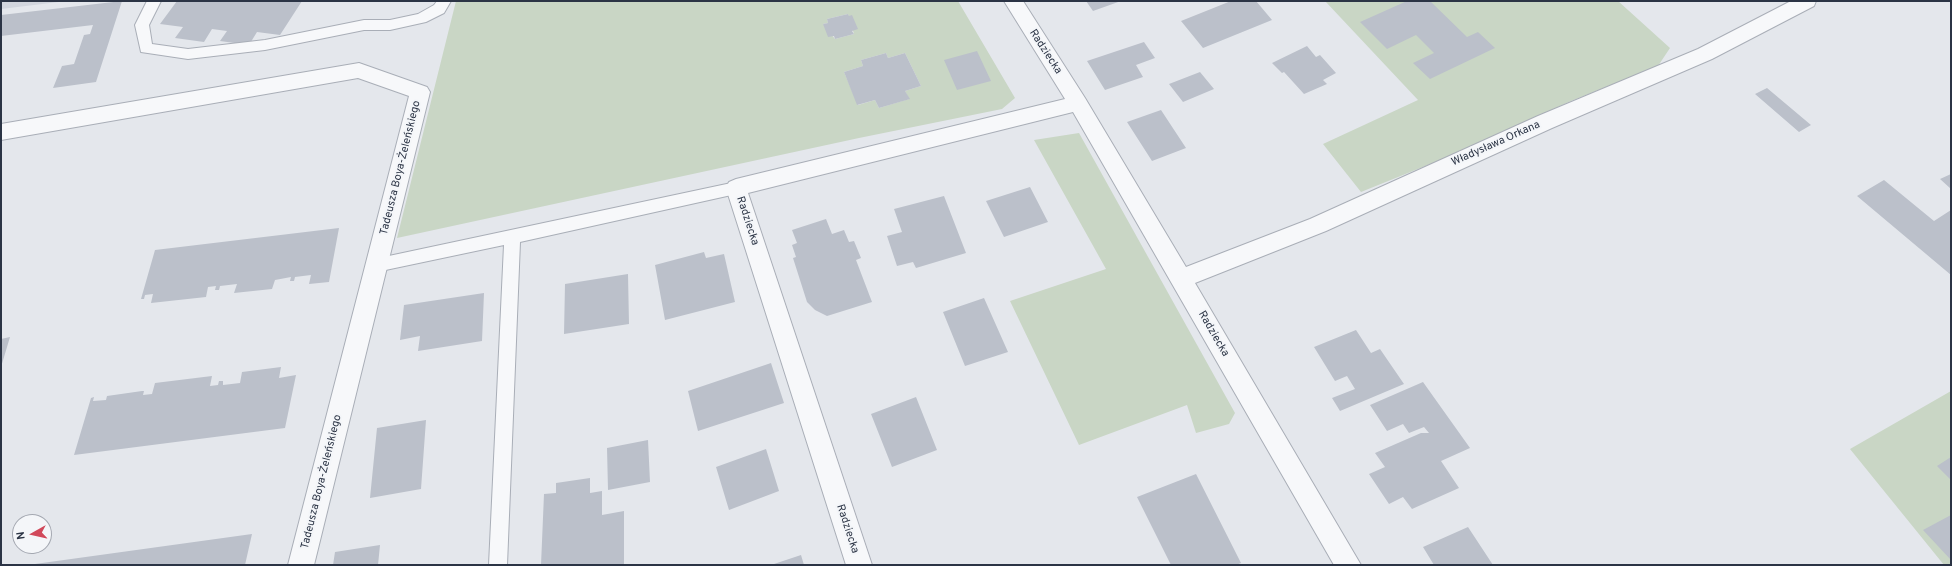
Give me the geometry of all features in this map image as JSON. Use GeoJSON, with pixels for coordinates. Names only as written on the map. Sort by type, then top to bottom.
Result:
{"type":"FeatureCollection","features":[{"type":"Feature","properties":{"kind":"street","name":"Radziecka"},"geometry":{"type":"LineString","coordinates":[[1013,1],[1078,103],[1348,565]]}},
{"type":"Feature","properties":{"kind":"street","name":"Władysława Orkana"},"geometry":{"type":"LineString","coordinates":[[1181,279],[1318,225],[1545,122],[1705,54],[1807,1]]}},
{"type":"Feature","properties":{"kind":"street","name":"Tadeusza Boya-Żeleńskiego"},"geometry":{"type":"LineString","coordinates":[[1,132],[358,70],[420,92],[301,565]]}},
{"type":"Feature","properties":{"kind":"street","name":"Radziecka"},"geometry":{"type":"LineString","coordinates":[[859,565],[736,188],[1078,103]]}},
{"type":"Feature","properties":{"kind":"lane"},"geometry":{"type":"LineString","coordinates":[[154,1],[142,25],[146,48],[188,54],[265,46],[364,26],[390,25],[421,18],[439,9],[444,1]]}},
{"type":"Feature","properties":{"kind":"lane"},"geometry":{"type":"LineString","coordinates":[[376,265],[512,238],[736,188]]}},
{"type":"Feature","properties":{"kind":"lane"},"geometry":{"type":"LineString","coordinates":[[498,565],[512,238]]}},
{"type":"Feature","properties":{"kind":"shaded area"},"geometry":{"type":"Polygon","coordinates":[[[1,1],[67,1],[1,9],[1,1]]]}},
{"type":"Feature","properties":{"kind":"green space"},"geometry":{"type":"Polygon","coordinates":[[[456,1],[958,1],[1015,98],[1002,109],[859,138],[397,238],[456,1]],[[848,14],[827,19],[828,23],[823,24],[835,39],[854,34],[848,14]],[[886,53],[861,60],[863,66],[844,72],[858,105],[875,100],[879,108],[909,99],[905,91],[921,86],[905,53],[888,58],[886,53]]]}},
{"type":"Feature","properties":{"kind":"green space"},"geometry":{"type":"Polygon","coordinates":[[[1325,1],[1618,1],[1670,48],[1658,66],[1571,101],[1455,154],[1361,192],[1323,144],[1418,100],[1325,1]]]}},
{"type":"Feature","properties":{"kind":"green space"},"geometry":{"type":"Polygon","coordinates":[[[1079,133],[1235,413],[1229,424],[1196,433],[1187,405],[1079,445],[1010,301],[1106,269],[1034,140],[1079,133]]]}},
{"type":"Feature","properties":{"kind":"green space"},"geometry":{"type":"Polygon","coordinates":[[[1951,391],[1951,565],[1944,565],[1850,449],[1951,391]]]}},
{"type":"Feature","properties":{"kind":"building"},"geometry":{"type":"Polygon","coordinates":[[[122,1],[96,82],[53,88],[62,66],[74,64],[84,35],[90,34],[93,25],[1,36],[1,15],[122,1]]]}},
{"type":"Feature","properties":{"kind":"building"},"geometry":{"type":"Polygon","coordinates":[[[177,1],[302,1],[280,35],[257,32],[249,45],[220,41],[227,31],[212,29],[204,42],[175,38],[183,27],[160,24],[177,1]]]}},
{"type":"Feature","properties":{"kind":"building"},"geometry":{"type":"Polygon","coordinates":[[[1086,1],[1121,1],[1093,11],[1086,1]]]}},
{"type":"Feature","properties":{"kind":"building"},"geometry":{"type":"Polygon","coordinates":[[[1231,1],[1256,1],[1272,20],[1203,48],[1181,21],[1231,1]]]}},
{"type":"Feature","properties":{"kind":"building"},"geometry":{"type":"Polygon","coordinates":[[[1407,1],[1430,1],[1467,37],[1478,32],[1495,48],[1430,79],[1413,63],[1434,53],[1416,35],[1387,49],[1360,22],[1407,1]]]}},
{"type":"Feature","properties":{"kind":"building"},"geometry":{"type":"Polygon","coordinates":[[[848,14],[849,16],[852,15],[858,29],[852,31],[854,34],[835,39],[834,36],[828,37],[823,24],[828,23],[827,19],[848,14]]]}},
{"type":"Feature","properties":{"kind":"building"},"geometry":{"type":"Polygon","coordinates":[[[1144,42],[1155,58],[1136,65],[1143,77],[1105,90],[1087,61],[1144,42]]]}},
{"type":"Feature","properties":{"kind":"building"},"geometry":{"type":"Polygon","coordinates":[[[1307,46],[1316,57],[1320,55],[1336,73],[1323,80],[1327,84],[1304,94],[1284,72],[1282,73],[1272,63],[1307,46]]]}},
{"type":"Feature","properties":{"kind":"building"},"geometry":{"type":"Polygon","coordinates":[[[977,51],[991,81],[957,90],[944,60],[977,51]]]}},
{"type":"Feature","properties":{"kind":"building"},"geometry":{"type":"Polygon","coordinates":[[[886,53],[888,58],[905,53],[921,86],[905,91],[910,99],[879,108],[875,100],[857,105],[844,72],[863,66],[861,60],[886,53]]]}},
{"type":"Feature","properties":{"kind":"building"},"geometry":{"type":"Polygon","coordinates":[[[1200,72],[1214,89],[1183,102],[1169,84],[1200,72]]]}},
{"type":"Feature","properties":{"kind":"building"},"geometry":{"type":"Polygon","coordinates":[[[1767,88],[1811,125],[1799,132],[1755,94],[1767,88]]]}},
{"type":"Feature","properties":{"kind":"building"},"geometry":{"type":"Polygon","coordinates":[[[1161,110],[1186,148],[1152,161],[1127,122],[1161,110]]]}},
{"type":"Feature","properties":{"kind":"building"},"geometry":{"type":"Polygon","coordinates":[[[1951,174],[1951,189],[1940,179],[1951,174]]]}},
{"type":"Feature","properties":{"kind":"building"},"geometry":{"type":"Polygon","coordinates":[[[1884,180],[1934,221],[1951,210],[1951,275],[1857,196],[1884,180]]]}},
{"type":"Feature","properties":{"kind":"building"},"geometry":{"type":"Polygon","coordinates":[[[1030,187],[1048,222],[1004,237],[986,201],[1030,187]]]}},
{"type":"Feature","properties":{"kind":"building"},"geometry":{"type":"Polygon","coordinates":[[[944,196],[966,253],[916,268],[913,262],[897,266],[887,236],[902,232],[894,209],[944,196]]]}},
{"type":"Feature","properties":{"kind":"building"},"geometry":{"type":"Polygon","coordinates":[[[826,219],[832,234],[844,230],[849,242],[854,241],[861,258],[856,260],[872,302],[827,316],[815,310],[807,302],[793,258],[796,257],[792,245],[797,243],[792,230],[826,219]]]}},
{"type":"Feature","properties":{"kind":"building"},"geometry":{"type":"Polygon","coordinates":[[[339,228],[329,282],[309,284],[311,275],[295,277],[294,281],[290,281],[291,277],[275,280],[272,289],[234,293],[237,284],[220,286],[219,290],[215,290],[216,286],[208,287],[206,297],[151,303],[153,294],[145,295],[144,299],[141,299],[155,250],[339,228]]]}},
{"type":"Feature","properties":{"kind":"building"},"geometry":{"type":"Polygon","coordinates":[[[704,252],[706,258],[724,254],[735,302],[665,320],[655,265],[704,252]]]}},
{"type":"Feature","properties":{"kind":"building"},"geometry":{"type":"Polygon","coordinates":[[[628,274],[629,324],[564,334],[565,284],[628,274]]]}},
{"type":"Feature","properties":{"kind":"building"},"geometry":{"type":"Polygon","coordinates":[[[484,293],[482,341],[418,351],[420,336],[400,340],[404,305],[484,293]]]}},
{"type":"Feature","properties":{"kind":"building"},"geometry":{"type":"Polygon","coordinates":[[[984,298],[1008,352],[965,366],[943,312],[984,298]]]}},
{"type":"Feature","properties":{"kind":"building"},"geometry":{"type":"Polygon","coordinates":[[[1356,330],[1371,353],[1380,349],[1404,384],[1340,411],[1332,398],[1355,389],[1347,376],[1335,381],[1314,347],[1356,330]]]}},
{"type":"Feature","properties":{"kind":"building"},"geometry":{"type":"Polygon","coordinates":[[[10,337],[1,367],[1,339],[10,337]]]}},
{"type":"Feature","properties":{"kind":"building"},"geometry":{"type":"Polygon","coordinates":[[[771,363],[784,403],[698,431],[688,391],[771,363]]]}},
{"type":"Feature","properties":{"kind":"building"},"geometry":{"type":"Polygon","coordinates":[[[281,367],[279,378],[296,375],[285,428],[74,455],[91,398],[94,397],[93,401],[106,400],[107,396],[142,391],[144,391],[143,395],[152,394],[155,383],[212,376],[210,386],[218,385],[219,381],[223,381],[223,385],[240,383],[242,372],[281,367]]]}},
{"type":"Feature","properties":{"kind":"building"},"geometry":{"type":"Polygon","coordinates":[[[1423,382],[1470,448],[1441,461],[1459,488],[1412,509],[1403,497],[1389,504],[1369,474],[1385,467],[1375,453],[1421,433],[1429,433],[1424,427],[1409,433],[1403,424],[1387,431],[1370,405],[1423,382]]]}},
{"type":"Feature","properties":{"kind":"building"},"geometry":{"type":"Polygon","coordinates":[[[916,397],[937,450],[892,467],[871,414],[916,397]]]}},
{"type":"Feature","properties":{"kind":"building"},"geometry":{"type":"Polygon","coordinates":[[[426,420],[421,489],[370,498],[377,428],[426,420]]]}},
{"type":"Feature","properties":{"kind":"building"},"geometry":{"type":"Polygon","coordinates":[[[648,440],[650,482],[608,490],[607,448],[648,440]]]}},
{"type":"Feature","properties":{"kind":"building"},"geometry":{"type":"Polygon","coordinates":[[[766,449],[779,491],[729,510],[716,467],[766,449]]]}},
{"type":"Feature","properties":{"kind":"building"},"geometry":{"type":"Polygon","coordinates":[[[1951,457],[1951,480],[1937,466],[1951,457]]]}},
{"type":"Feature","properties":{"kind":"building"},"geometry":{"type":"Polygon","coordinates":[[[1196,474],[1241,563],[1236,565],[1171,565],[1137,497],[1196,474]]]}},
{"type":"Feature","properties":{"kind":"building"},"geometry":{"type":"Polygon","coordinates":[[[590,478],[590,493],[602,491],[602,515],[624,511],[624,565],[541,565],[544,494],[556,493],[556,483],[590,478]]]}},
{"type":"Feature","properties":{"kind":"building"},"geometry":{"type":"Polygon","coordinates":[[[1951,515],[1951,560],[1923,530],[1951,515]]]}},
{"type":"Feature","properties":{"kind":"building"},"geometry":{"type":"Polygon","coordinates":[[[1468,527],[1493,565],[1434,565],[1423,547],[1468,527]]]}},
{"type":"Feature","properties":{"kind":"building"},"geometry":{"type":"Polygon","coordinates":[[[252,534],[245,565],[35,565],[35,564],[252,534]]]}},
{"type":"Feature","properties":{"kind":"building"},"geometry":{"type":"Polygon","coordinates":[[[380,545],[378,565],[333,565],[335,552],[380,545]]]}},
{"type":"Feature","properties":{"kind":"building"},"geometry":{"type":"Polygon","coordinates":[[[801,555],[804,565],[771,565],[801,555]]]}}]}
